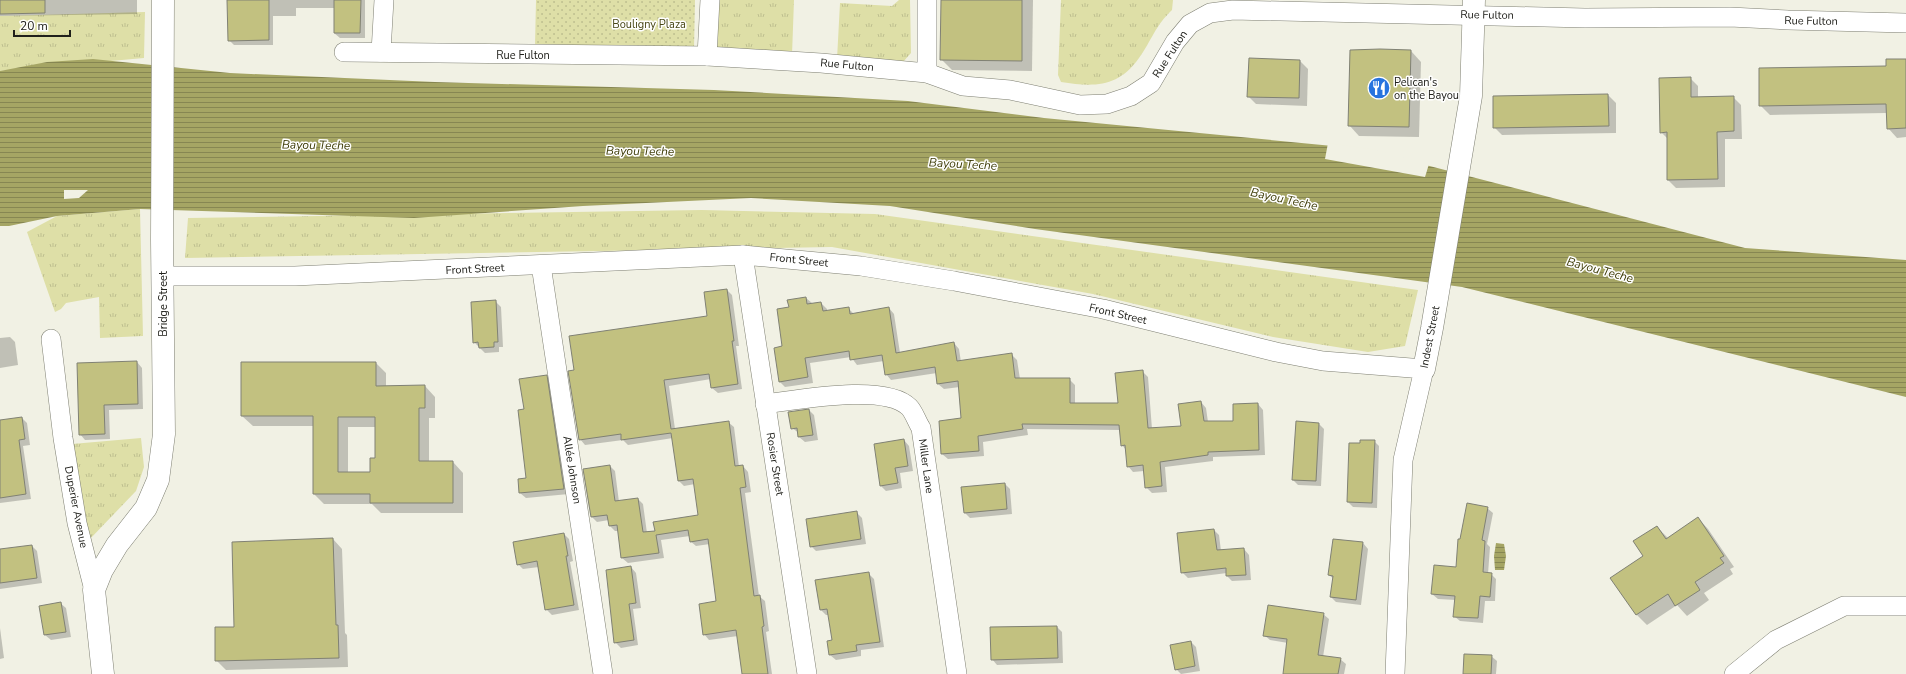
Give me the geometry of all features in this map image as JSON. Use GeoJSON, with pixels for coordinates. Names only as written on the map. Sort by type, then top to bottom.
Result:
{"type":"FeatureCollection","features":[{"type":"Feature","properties":{"kind":"main road","name":"Bridge Street"},"geometry":{"type":"LineString","coordinates":[[94,590],[102,570],[117,545],[146,508],[158,480],[164,434],[164,276],[162,240],[163,0]]}},
{"type":"Feature","properties":{"kind":"main road","name":"Indest Street"},"geometry":{"type":"LineString","coordinates":[[1424,369],[1471,96],[1474,7]]}},
{"type":"Feature","properties":{"kind":"main road","name":"Duperier Avenue"},"geometry":{"type":"LineString","coordinates":[[94,590],[103,674]]}},
{"type":"Feature","properties":{"kind":"street"},"geometry":{"type":"LineString","coordinates":[[381,52],[384,0]]}},
{"type":"Feature","properties":{"kind":"street"},"geometry":{"type":"LineString","coordinates":[[707,56],[710,0]]}},
{"type":"Feature","properties":{"kind":"street"},"geometry":{"type":"LineString","coordinates":[[927,0],[927,73]]}},
{"type":"Feature","properties":{"kind":"street","name":"Rue Fulton"},"geometry":{"type":"LineString","coordinates":[[344,52],[707,56],[820,63],[927,73],[963,86],[1010,90],[1080,105],[1107,104],[1131,96],[1151,83],[1175,42],[1190,24],[1210,13],[1233,10],[1352,14],[1474,7],[1585,18],[1730,17],[1906,23]]}},
{"type":"Feature","properties":{"kind":"street","name":"Front Street"},"geometry":{"type":"LineString","coordinates":[[164,276],[295,276],[743,255],[861,266],[954,281],[1103,309],[1276,352],[1323,361],[1424,369]]}},
{"type":"Feature","properties":{"kind":"street","name":"Rosier Street"},"geometry":{"type":"LineString","coordinates":[[743,255],[807,674]]}},
{"type":"Feature","properties":{"kind":"street","name":"Allée Johnson"},"geometry":{"type":"LineString","coordinates":[[541,265],[603,674]]}},
{"type":"Feature","properties":{"kind":"street","name":"Duperier Avenue"},"geometry":{"type":"LineString","coordinates":[[51,339],[63,438],[77,523],[94,590]]}},
{"type":"Feature","properties":{"kind":"street","name":"Indest Street"},"geometry":{"type":"LineString","coordinates":[[1395,674],[1403,460],[1424,369]]}},
{"type":"Feature","properties":{"kind":"street","name":"Miller Lane"},"geometry":{"type":"LineString","coordinates":[[765,404],[864,393],[888,396],[909,407],[921,428],[957,674]]}},
{"type":"Feature","properties":{"kind":"street"},"geometry":{"type":"LineString","coordinates":[[1734,674],[1776,640],[1844,606],[1906,606]]}},
{"type":"Feature","properties":{"kind":"green space","name":"Bouligny Plaza"},"geometry":{"type":"Polygon","coordinates":[[[536,0],[695,0],[694,49],[535,46],[536,0]]]}},
{"type":"Feature","properties":{"kind":"green space"},"geometry":{"type":"Polygon","coordinates":[[[719,0],[794,0],[792,55],[717,52],[719,0]]]}},
{"type":"Feature","properties":{"kind":"green space"},"geometry":{"type":"Polygon","coordinates":[[[899,0],[910,0],[911,53],[903,62],[837,59],[840,3],[892,6],[899,0]]]}},
{"type":"Feature","properties":{"kind":"green space"},"geometry":{"type":"Polygon","coordinates":[[[1061,0],[1173,0],[1172,10],[1166,16],[1131,68],[1114,80],[1094,85],[1084,85],[1061,82],[1058,75],[1061,0]]]}},
{"type":"Feature","properties":{"kind":"green space"},"geometry":{"type":"Polygon","coordinates":[[[145,12],[144,58],[0,71],[0,16],[145,12]]]}},
{"type":"Feature","properties":{"kind":"green space"},"geometry":{"type":"Polygon","coordinates":[[[140,209],[143,336],[100,338],[99,297],[66,303],[61,309],[55,312],[27,232],[57,216],[140,209]]]}},
{"type":"Feature","properties":{"kind":"green space"},"geometry":{"type":"Polygon","coordinates":[[[702,210],[875,214],[1418,290],[1405,346],[1368,352],[1273,337],[1093,294],[832,247],[185,258],[188,218],[702,210]]]}},
{"type":"Feature","properties":{"kind":"green space"},"geometry":{"type":"Polygon","coordinates":[[[141,438],[144,467],[136,491],[89,540],[72,444],[141,438]]]}},
{"type":"Feature","properties":{"kind":"water","name":"Bayou Teche"},"geometry":{"type":"Polygon","coordinates":[[[93,59],[230,73],[435,82],[714,90],[908,101],[1044,118],[1364,149],[1745,248],[1906,260],[1906,397],[1462,287],[1035,229],[890,206],[751,198],[583,206],[414,218],[140,209],[57,216],[9,226],[0,226],[0,71],[47,62],[93,59]]]}},
{"type":"Feature","properties":{"kind":"water"},"geometry":{"type":"Polygon","coordinates":[[[1496,543],[1504,544],[1506,556],[1504,570],[1495,570],[1494,556],[1496,543]]]}},
{"type":"Feature","properties":{"kind":"pier"},"geometry":{"type":"Polygon","coordinates":[[[1328,143],[1377,150],[1429,164],[1425,177],[1325,159],[1328,143]]]}},
{"type":"Feature","properties":{"kind":"pier"},"geometry":{"type":"Polygon","coordinates":[[[64,190],[88,190],[79,198],[64,199],[64,190]]]}},
{"type":"Feature","properties":{"kind":"building"},"geometry":{"type":"Polygon","coordinates":[[[0,0],[45,0],[45,13],[0,14],[0,0]]]}},
{"type":"Feature","properties":{"kind":"building"},"geometry":{"type":"Polygon","coordinates":[[[227,0],[269,0],[269,40],[228,41],[227,0]]]}},
{"type":"Feature","properties":{"kind":"building"},"geometry":{"type":"Polygon","coordinates":[[[334,0],[361,0],[360,33],[334,33],[334,0]]]}},
{"type":"Feature","properties":{"kind":"building"},"geometry":{"type":"Polygon","coordinates":[[[941,0],[1022,0],[1022,61],[940,60],[941,0]]]}},
{"type":"Feature","properties":{"kind":"building","name":"Pelican's on the Bayou"},"geometry":{"type":"Polygon","coordinates":[[[1350,50],[1411,50],[1409,127],[1348,126],[1350,50]]]}},
{"type":"Feature","properties":{"kind":"building"},"geometry":{"type":"Polygon","coordinates":[[[1249,58],[1300,60],[1299,98],[1247,97],[1249,58]]]}},
{"type":"Feature","properties":{"kind":"building"},"geometry":{"type":"Polygon","coordinates":[[[1886,59],[1906,59],[1906,128],[1887,129],[1886,104],[1759,106],[1759,68],[1886,66],[1886,59]]]}},
{"type":"Feature","properties":{"kind":"building"},"geometry":{"type":"Polygon","coordinates":[[[1691,77],[1691,97],[1734,96],[1734,131],[1717,132],[1718,179],[1667,180],[1667,132],[1660,133],[1659,78],[1691,77]]]}},
{"type":"Feature","properties":{"kind":"building"},"geometry":{"type":"Polygon","coordinates":[[[1608,94],[1609,126],[1493,128],[1493,96],[1608,94]]]}},
{"type":"Feature","properties":{"kind":"building"},"geometry":{"type":"Polygon","coordinates":[[[727,289],[738,384],[711,388],[709,374],[664,380],[671,429],[729,421],[735,466],[743,465],[746,487],[740,488],[754,596],[760,595],[764,626],[762,627],[768,674],[742,674],[736,630],[703,635],[699,604],[716,601],[708,539],[690,542],[688,530],[656,535],[659,553],[621,558],[617,525],[609,526],[607,515],[591,517],[583,469],[610,465],[615,501],[638,498],[643,532],[655,531],[653,522],[698,515],[693,479],[678,481],[671,433],[621,440],[621,434],[579,440],[568,371],[574,370],[569,336],[707,316],[704,292],[727,289]]]}},
{"type":"Feature","properties":{"kind":"building"},"geometry":{"type":"Polygon","coordinates":[[[806,297],[807,304],[821,302],[823,311],[849,307],[850,314],[889,307],[896,353],[954,342],[957,361],[1012,353],[1015,378],[1070,378],[1070,403],[1118,403],[1115,373],[1143,370],[1148,428],[1181,426],[1178,404],[1201,401],[1204,421],[1233,421],[1233,404],[1258,403],[1259,450],[1208,452],[1208,455],[1160,462],[1162,486],[1145,488],[1143,465],[1127,467],[1125,445],[1121,446],[1119,425],[1022,424],[1023,429],[978,436],[979,451],[941,454],[939,421],[961,418],[958,381],[937,384],[935,367],[885,375],[882,355],[850,360],[849,351],[805,358],[808,377],[779,382],[774,348],[782,346],[777,309],[789,307],[787,300],[806,297]]]}},
{"type":"Feature","properties":{"kind":"building"},"geometry":{"type":"Polygon","coordinates":[[[496,300],[498,342],[494,342],[494,347],[479,348],[478,342],[473,343],[471,302],[496,300]]]}},
{"type":"Feature","properties":{"kind":"building"},"geometry":{"type":"Polygon","coordinates":[[[137,361],[138,404],[104,405],[105,434],[79,435],[77,363],[137,361]]]}},
{"type":"Feature","properties":{"kind":"building"},"geometry":{"type":"Polygon","coordinates":[[[241,362],[376,362],[376,386],[425,385],[425,408],[419,408],[419,461],[453,461],[453,503],[370,503],[370,494],[313,494],[313,416],[241,416],[241,362]],[[338,417],[338,472],[370,472],[370,458],[375,458],[375,417],[338,417]]]}},
{"type":"Feature","properties":{"kind":"building"},"geometry":{"type":"Polygon","coordinates":[[[547,375],[564,489],[519,493],[518,479],[526,478],[518,410],[524,409],[519,379],[547,375]]]}},
{"type":"Feature","properties":{"kind":"building"},"geometry":{"type":"Polygon","coordinates":[[[809,409],[813,435],[798,437],[797,428],[791,429],[788,412],[809,409]]]}},
{"type":"Feature","properties":{"kind":"building"},"geometry":{"type":"Polygon","coordinates":[[[22,417],[25,439],[19,440],[26,494],[0,498],[0,420],[22,417]]]}},
{"type":"Feature","properties":{"kind":"building"},"geometry":{"type":"Polygon","coordinates":[[[1296,421],[1319,423],[1316,481],[1292,480],[1296,421]]]}},
{"type":"Feature","properties":{"kind":"building"},"geometry":{"type":"Polygon","coordinates":[[[904,439],[908,466],[895,468],[898,483],[880,486],[874,444],[904,439]]]}},
{"type":"Feature","properties":{"kind":"building"},"geometry":{"type":"Polygon","coordinates":[[[1360,440],[1375,440],[1372,503],[1347,502],[1349,443],[1360,443],[1360,440]]]}},
{"type":"Feature","properties":{"kind":"building"},"geometry":{"type":"Polygon","coordinates":[[[1005,483],[1007,509],[964,513],[961,487],[1005,483]]]}},
{"type":"Feature","properties":{"kind":"building"},"geometry":{"type":"Polygon","coordinates":[[[1467,503],[1488,507],[1482,540],[1485,541],[1483,572],[1492,573],[1490,597],[1480,596],[1478,618],[1453,617],[1455,596],[1431,594],[1434,565],[1456,567],[1458,539],[1460,539],[1467,503]]]}},
{"type":"Feature","properties":{"kind":"building"},"geometry":{"type":"Polygon","coordinates":[[[857,511],[861,539],[810,547],[806,519],[857,511]]]}},
{"type":"Feature","properties":{"kind":"building"},"geometry":{"type":"Polygon","coordinates":[[[1698,517],[1724,556],[1720,558],[1724,563],[1695,582],[1700,590],[1675,606],[1668,594],[1636,615],[1610,578],[1643,556],[1633,541],[1657,526],[1666,539],[1698,517]]]}},
{"type":"Feature","properties":{"kind":"building"},"geometry":{"type":"Polygon","coordinates":[[[1214,529],[1217,550],[1244,548],[1246,575],[1226,576],[1226,568],[1181,573],[1177,533],[1214,529]]]}},
{"type":"Feature","properties":{"kind":"building"},"geometry":{"type":"Polygon","coordinates":[[[564,533],[574,605],[545,610],[537,561],[517,565],[513,542],[564,533]]]}},
{"type":"Feature","properties":{"kind":"building"},"geometry":{"type":"Polygon","coordinates":[[[333,538],[336,625],[338,625],[339,658],[215,661],[215,627],[234,627],[232,542],[333,538]]]}},
{"type":"Feature","properties":{"kind":"building"},"geometry":{"type":"Polygon","coordinates":[[[1333,539],[1363,542],[1356,600],[1330,597],[1333,576],[1328,575],[1333,539]]]}},
{"type":"Feature","properties":{"kind":"building"},"geometry":{"type":"Polygon","coordinates":[[[32,545],[37,578],[0,583],[0,549],[32,545]]]}},
{"type":"Feature","properties":{"kind":"building"},"geometry":{"type":"Polygon","coordinates":[[[631,566],[636,603],[629,604],[634,640],[614,643],[606,570],[631,566]]]}},
{"type":"Feature","properties":{"kind":"building"},"geometry":{"type":"Polygon","coordinates":[[[869,572],[880,642],[856,645],[857,651],[829,655],[827,641],[832,640],[827,609],[820,610],[815,580],[869,572]]]}},
{"type":"Feature","properties":{"kind":"building"},"geometry":{"type":"Polygon","coordinates":[[[61,602],[66,632],[44,635],[39,606],[61,602]]]}},
{"type":"Feature","properties":{"kind":"building"},"geometry":{"type":"Polygon","coordinates":[[[1268,605],[1324,613],[1318,655],[1341,658],[1338,674],[1283,674],[1287,639],[1263,636],[1268,605]]]}},
{"type":"Feature","properties":{"kind":"building"},"geometry":{"type":"Polygon","coordinates":[[[1057,626],[1058,658],[991,660],[990,627],[1057,626]]]}},
{"type":"Feature","properties":{"kind":"building"},"geometry":{"type":"Polygon","coordinates":[[[1191,641],[1195,666],[1175,670],[1170,645],[1191,641]]]}},
{"type":"Feature","properties":{"kind":"building"},"geometry":{"type":"Polygon","coordinates":[[[1464,654],[1492,655],[1491,674],[1463,674],[1464,654]]]}},
{"type":"Feature","properties":{"kind":"place","name":"Pelican's on the Bayou"},"geometry":{"type":"Point","coordinates":[1379,88]}}]}
